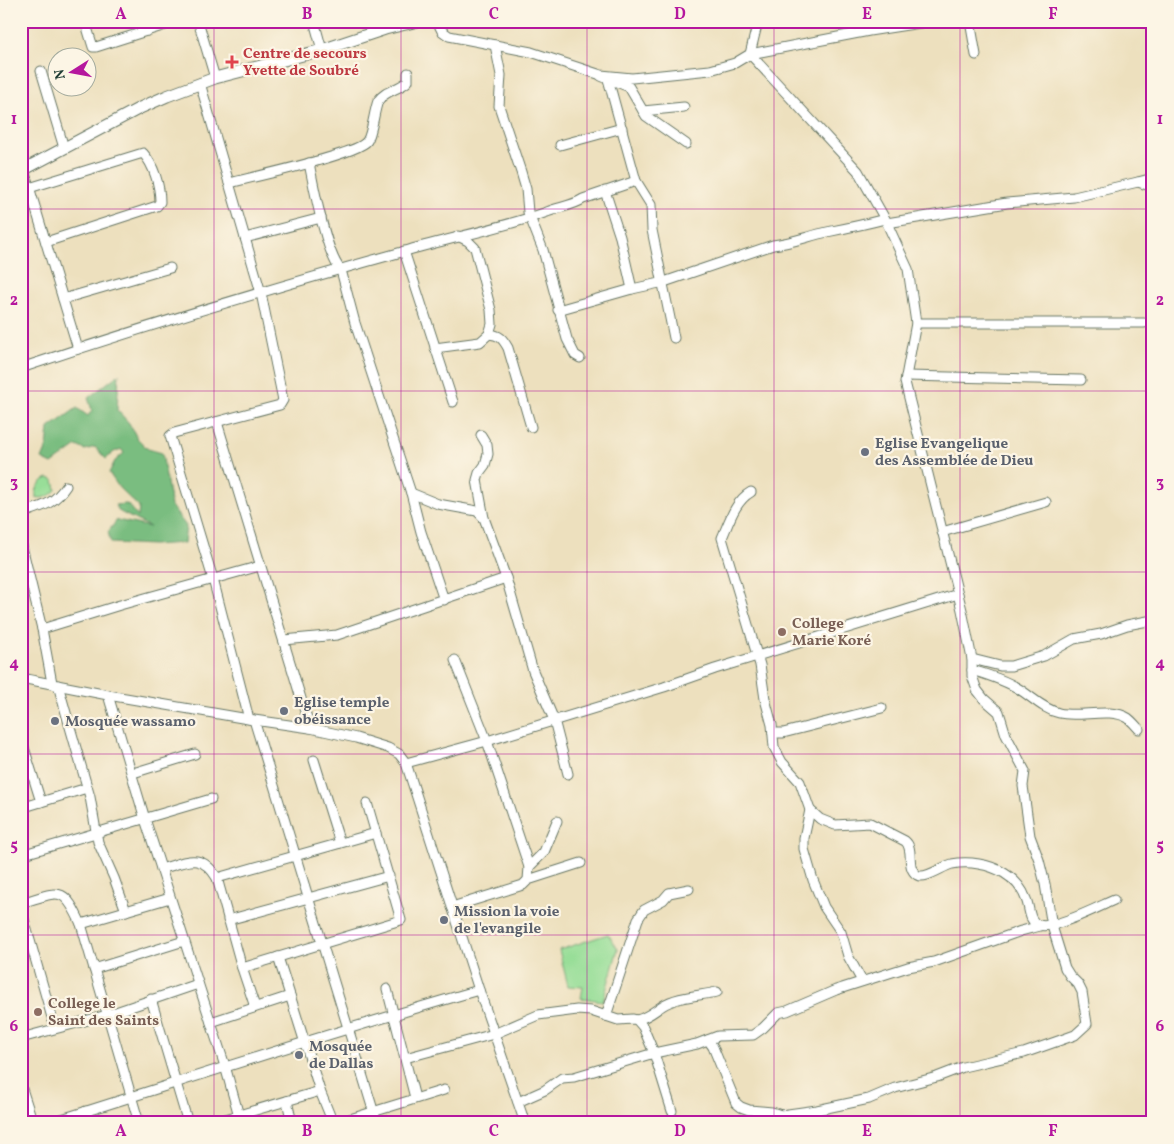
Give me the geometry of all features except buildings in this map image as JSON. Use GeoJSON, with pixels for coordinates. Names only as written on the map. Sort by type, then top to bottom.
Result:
{"type":"FeatureCollection","features":[{"type":"Feature","properties":{"kind":"main road"},"geometry":{"type":"LineString","coordinates":[[22,171],[152,102],[200,83],[322,50],[374,27],[418,21]]}},
{"type":"Feature","properties":{"kind":"street"},"geometry":{"type":"LineString","coordinates":[[85,21],[93,47],[178,21]]}},
{"type":"Feature","properties":{"kind":"street"},"geometry":{"type":"LineString","coordinates":[[145,21],[147,31]]}},
{"type":"Feature","properties":{"kind":"street"},"geometry":{"type":"LineString","coordinates":[[198,21],[215,78]]}},
{"type":"Feature","properties":{"kind":"street"},"geometry":{"type":"LineString","coordinates":[[314,21],[322,50]]}},
{"type":"Feature","properties":{"kind":"street"},"geometry":{"type":"LineString","coordinates":[[436,21],[442,31],[449,36],[531,52],[605,77],[628,87],[646,116],[652,122],[686,144]]}},
{"type":"Feature","properties":{"kind":"street"},"geometry":{"type":"LineString","coordinates":[[750,54],[758,21]]}},
{"type":"Feature","properties":{"kind":"street"},"geometry":{"type":"LineString","coordinates":[[605,77],[632,78],[710,70],[735,64],[750,54],[869,31],[933,21]]}},
{"type":"Feature","properties":{"kind":"street"},"geometry":{"type":"LineString","coordinates":[[970,21],[976,55]]}},
{"type":"Feature","properties":{"kind":"street"},"geometry":{"type":"LineString","coordinates":[[495,45],[501,76],[499,106],[523,181],[530,218],[543,250],[567,339],[575,355],[580,358]]}},
{"type":"Feature","properties":{"kind":"street"},"geometry":{"type":"LineString","coordinates":[[708,1040],[713,1047],[736,1103],[749,1110],[772,1112],[781,1115],[817,1110],[869,1099],[895,1088],[937,1077],[963,1067],[1024,1053],[1075,1035],[1087,1024],[1082,992],[1065,968],[1052,926],[1040,860],[1030,836],[1023,786],[1025,772],[1006,735],[1000,712],[984,699],[977,690],[972,676],[972,659],[962,610],[905,382],[916,323],[908,269],[886,221],[858,171],[750,54]]}},
{"type":"Feature","properties":{"kind":"street"},"geometry":{"type":"LineString","coordinates":[[41,71],[64,148]]}},
{"type":"Feature","properties":{"kind":"street"},"geometry":{"type":"LineString","coordinates":[[229,183],[288,170],[354,150],[366,144],[378,101],[381,96],[404,85],[408,81],[408,73]]}},
{"type":"Feature","properties":{"kind":"street"},"geometry":{"type":"LineString","coordinates":[[605,77],[622,128],[636,181],[651,205],[652,230],[674,338]]}},
{"type":"Feature","properties":{"kind":"street"},"geometry":{"type":"LineString","coordinates":[[200,83],[261,293],[283,400],[282,404],[174,432],[170,436],[213,579],[251,720],[296,855],[377,1123]]}},
{"type":"Feature","properties":{"kind":"street"},"geometry":{"type":"LineString","coordinates":[[643,111],[684,107]]}},
{"type":"Feature","properties":{"kind":"street"},"geometry":{"type":"LineString","coordinates":[[560,145],[622,128]]}},
{"type":"Feature","properties":{"kind":"street"},"geometry":{"type":"LineString","coordinates":[[29,188],[143,153],[149,160],[157,184],[160,202],[157,206],[46,242]]}},
{"type":"Feature","properties":{"kind":"street"},"geometry":{"type":"LineString","coordinates":[[308,163],[333,258],[336,265],[342,270],[355,322],[444,600]]}},
{"type":"Feature","properties":{"kind":"street"},"geometry":{"type":"LineString","coordinates":[[22,171],[46,242],[78,349]]}},
{"type":"Feature","properties":{"kind":"street"},"geometry":{"type":"LineString","coordinates":[[558,310],[632,288],[664,282],[773,245],[789,243],[826,232],[1007,203],[1074,197],[1153,178]]}},
{"type":"Feature","properties":{"kind":"street"},"geometry":{"type":"LineString","coordinates":[[21,368],[261,293],[404,251],[530,218],[575,204],[582,199],[636,181]]}},
{"type":"Feature","properties":{"kind":"street"},"geometry":{"type":"LineString","coordinates":[[1138,182],[1153,187]]}},
{"type":"Feature","properties":{"kind":"street"},"geometry":{"type":"LineString","coordinates":[[605,191],[620,237],[632,288]]}},
{"type":"Feature","properties":{"kind":"street"},"geometry":{"type":"LineString","coordinates":[[245,238],[321,218]]}},
{"type":"Feature","properties":{"kind":"street"},"geometry":{"type":"LineString","coordinates":[[435,348],[480,342],[489,334],[492,324],[491,310],[475,248],[468,241],[458,236]]}},
{"type":"Feature","properties":{"kind":"street"},"geometry":{"type":"LineString","coordinates":[[404,251],[453,402]]}},
{"type":"Feature","properties":{"kind":"street"},"geometry":{"type":"LineString","coordinates":[[63,299],[170,268]]}},
{"type":"Feature","properties":{"kind":"street"},"geometry":{"type":"LineString","coordinates":[[916,323],[1144,323]]}},
{"type":"Feature","properties":{"kind":"street"},"geometry":{"type":"LineString","coordinates":[[489,334],[498,335],[508,348],[531,427]]}},
{"type":"Feature","properties":{"kind":"street"},"geometry":{"type":"LineString","coordinates":[[906,376],[1081,380]]}},
{"type":"Feature","properties":{"kind":"street"},"geometry":{"type":"LineString","coordinates":[[217,422],[310,728]]}},
{"type":"Feature","properties":{"kind":"street"},"geometry":{"type":"LineString","coordinates":[[481,435],[487,445],[488,454],[485,465],[479,473],[478,480],[484,518],[506,578],[533,671],[554,720],[568,774]]}},
{"type":"Feature","properties":{"kind":"street"},"geometry":{"type":"LineString","coordinates":[[21,518],[23,513],[58,497],[66,486]]}},
{"type":"Feature","properties":{"kind":"street"},"geometry":{"type":"LineString","coordinates":[[751,492],[743,497],[733,513],[722,538],[758,657],[774,747],[777,755],[800,782],[810,810],[820,819],[835,825],[870,823],[905,840],[909,845],[912,869],[918,876],[922,877],[951,864],[970,863],[989,867],[1004,873],[1021,890],[1027,899],[1033,921],[1040,926]]}},
{"type":"Feature","properties":{"kind":"street"},"geometry":{"type":"LineString","coordinates":[[411,493],[438,504],[477,511],[484,518]]}},
{"type":"Feature","properties":{"kind":"street"},"geometry":{"type":"LineString","coordinates":[[942,532],[1046,502]]}},
{"type":"Feature","properties":{"kind":"street"},"geometry":{"type":"LineString","coordinates":[[21,542],[55,684],[87,788],[102,853],[114,878],[126,911]]}},
{"type":"Feature","properties":{"kind":"street"},"geometry":{"type":"LineString","coordinates":[[42,629],[260,566]]}},
{"type":"Feature","properties":{"kind":"street"},"geometry":{"type":"LineString","coordinates":[[284,640],[338,635],[506,578]]}},
{"type":"Feature","properties":{"kind":"street"},"geometry":{"type":"LineString","coordinates":[[406,763],[487,741],[664,687],[958,594]]}},
{"type":"Feature","properties":{"kind":"street"},"geometry":{"type":"LineString","coordinates":[[972,659],[1000,666],[1011,666],[1044,656],[1074,639],[1153,620]]}},
{"type":"Feature","properties":{"kind":"street"},"geometry":{"type":"LineString","coordinates":[[455,660],[487,741],[529,867],[528,880]]}},
{"type":"Feature","properties":{"kind":"street"},"geometry":{"type":"LineString","coordinates":[[972,670],[1016,687],[1045,707],[1056,712],[1071,715],[1117,714],[1128,718],[1139,729]]}},
{"type":"Feature","properties":{"kind":"street"},"geometry":{"type":"LineString","coordinates":[[21,678],[251,720],[310,728],[356,738],[388,748],[399,754],[406,763],[479,990],[525,1123]]}},
{"type":"Feature","properties":{"kind":"street"},"geometry":{"type":"LineString","coordinates":[[108,695],[145,820],[225,1066],[240,1119]]}},
{"type":"Feature","properties":{"kind":"street"},"geometry":{"type":"LineString","coordinates":[[773,733],[783,733],[882,708]]}},
{"type":"Feature","properties":{"kind":"street"},"geometry":{"type":"LineString","coordinates":[[21,738],[41,802]]}},
{"type":"Feature","properties":{"kind":"street"},"geometry":{"type":"LineString","coordinates":[[132,773],[194,754]]}},
{"type":"Feature","properties":{"kind":"street"},"geometry":{"type":"LineString","coordinates":[[314,760],[340,844]]}},
{"type":"Feature","properties":{"kind":"street"},"geometry":{"type":"LineString","coordinates":[[21,808],[87,788]]}},
{"type":"Feature","properties":{"kind":"street"},"geometry":{"type":"LineString","coordinates":[[21,856],[211,799]]}},
{"type":"Feature","properties":{"kind":"street"},"geometry":{"type":"LineString","coordinates":[[242,968],[401,920],[367,803]]}},
{"type":"Feature","properties":{"kind":"street"},"geometry":{"type":"LineString","coordinates":[[810,810],[804,838],[804,849],[813,880],[824,907],[841,932],[848,956],[862,981]]}},
{"type":"Feature","properties":{"kind":"street"},"geometry":{"type":"LineString","coordinates":[[529,867],[544,852],[557,821]]}},
{"type":"Feature","properties":{"kind":"street"},"geometry":{"type":"LineString","coordinates":[[217,878],[376,833]]}},
{"type":"Feature","properties":{"kind":"street"},"geometry":{"type":"LineString","coordinates":[[161,869],[189,861],[198,861],[206,863],[217,878],[255,1007]]}},
{"type":"Feature","properties":{"kind":"street"},"geometry":{"type":"LineString","coordinates":[[452,906],[523,885],[528,880],[581,863]]}},
{"type":"Feature","properties":{"kind":"street"},"geometry":{"type":"LineString","coordinates":[[228,920],[389,876]]}},
{"type":"Feature","properties":{"kind":"street"},"geometry":{"type":"LineString","coordinates":[[606,1016],[638,919],[644,910],[666,898],[669,893],[689,888]]}},
{"type":"Feature","properties":{"kind":"street"},"geometry":{"type":"LineString","coordinates":[[21,903],[59,894],[66,897],[73,905],[81,924],[139,1123]]}},
{"type":"Feature","properties":{"kind":"street"},"geometry":{"type":"LineString","coordinates":[[81,924],[170,898]]}},
{"type":"Feature","properties":{"kind":"street"},"geometry":{"type":"LineString","coordinates":[[518,1102],[545,1090],[562,1078],[574,1078],[654,1053],[697,1044],[718,1036],[753,1035],[778,1013],[836,990],[862,981],[934,962],[1021,931],[1040,926],[1052,926],[1114,900]]}},
{"type":"Feature","properties":{"kind":"street"},"geometry":{"type":"LineString","coordinates":[[21,909],[55,1028]]}},
{"type":"Feature","properties":{"kind":"street"},"geometry":{"type":"LineString","coordinates":[[94,969],[184,941]]}},
{"type":"Feature","properties":{"kind":"street"},"geometry":{"type":"LineString","coordinates":[[278,957],[320,1091],[333,1123]]}},
{"type":"Feature","properties":{"kind":"street"},"geometry":{"type":"LineString","coordinates":[[21,1038],[107,1015],[198,984]]}},
{"type":"Feature","properties":{"kind":"street"},"geometry":{"type":"LineString","coordinates":[[387,989],[415,1098]]}},
{"type":"Feature","properties":{"kind":"street"},"geometry":{"type":"LineString","coordinates":[[49,1123],[176,1081],[479,990]]}},
{"type":"Feature","properties":{"kind":"street"},"geometry":{"type":"LineString","coordinates":[[405,1058],[494,1034],[538,1015],[553,1012],[586,1011],[618,1020],[638,1020],[646,1018],[661,1006],[677,1000],[717,992]]}},
{"type":"Feature","properties":{"kind":"street"},"geometry":{"type":"LineString","coordinates":[[211,1022],[290,996]]}},
{"type":"Feature","properties":{"kind":"street"},"geometry":{"type":"LineString","coordinates":[[151,999],[188,1123]]}},
{"type":"Feature","properties":{"kind":"street"},"geometry":{"type":"LineString","coordinates":[[638,1020],[654,1053],[672,1112]]}},
{"type":"Feature","properties":{"kind":"street"},"geometry":{"type":"LineString","coordinates":[[21,1086],[33,1123]]}},
{"type":"Feature","properties":{"kind":"street"},"geometry":{"type":"LineString","coordinates":[[338,1123],[444,1090]]}},
{"type":"Feature","properties":{"kind":"street"},"geometry":{"type":"LineString","coordinates":[[212,1123],[240,1119],[320,1091]]}},
{"type":"Feature","properties":{"kind":"street"},"geometry":{"type":"LineString","coordinates":[[287,1101],[292,1123]]}},
{"type":"Feature","properties":{"kind":"street"},"geometry":{"type":"LineString","coordinates":[[86,1111],[90,1123]]}},
{"type":"Feature","properties":{"kind":"green space"},"geometry":{"type":"Polygon","coordinates":[[[119,374],[117,410],[129,423],[137,438],[148,449],[162,453],[171,506],[186,526],[184,543],[153,545],[111,543],[108,532],[117,520],[150,527],[120,512],[115,505],[127,504],[138,517],[139,507],[120,489],[109,473],[115,461],[124,453],[121,449],[106,459],[95,447],[85,450],[77,446],[52,464],[42,459],[47,447],[49,428],[77,408],[88,416],[92,410],[88,398],[119,374]]]}},
{"type":"Feature","properties":{"kind":"green space"},"geometry":{"type":"Polygon","coordinates":[[[48,478],[54,480],[56,490],[45,497],[36,497],[36,491],[39,486],[48,478]]]}},
{"type":"Feature","properties":{"kind":"green space"},"geometry":{"type":"Polygon","coordinates":[[[608,934],[618,949],[603,1001],[581,998],[583,987],[568,986],[559,950],[608,934]]]}},
{"type":"Feature","properties":{"kind":"place","name":"Centre de secours Yvette de Soubré"},"geometry":{"type":"Point","coordinates":[232,62]}},
{"type":"Feature","properties":{"kind":"place","name":"Eglise Evangelique des Assemblée de Dieu"},"geometry":{"type":"Point","coordinates":[865,452]}},
{"type":"Feature","properties":{"kind":"place","name":"College Marie Koré"},"geometry":{"type":"Point","coordinates":[782,632]}},
{"type":"Feature","properties":{"kind":"place","name":"Eglise temple obéissance"},"geometry":{"type":"Point","coordinates":[284,711]}},
{"type":"Feature","properties":{"kind":"place","name":"Mosquée wassamo"},"geometry":{"type":"Point","coordinates":[55,721]}},
{"type":"Feature","properties":{"kind":"place","name":"Mission la voie de l'evangile"},"geometry":{"type":"Point","coordinates":[444,920]}},
{"type":"Feature","properties":{"kind":"place","name":"College le Saint des Saints"},"geometry":{"type":"Point","coordinates":[38,1012]}},
{"type":"Feature","properties":{"kind":"place","name":"Mosquée de Dallas"},"geometry":{"type":"Point","coordinates":[299,1055]}}]}
